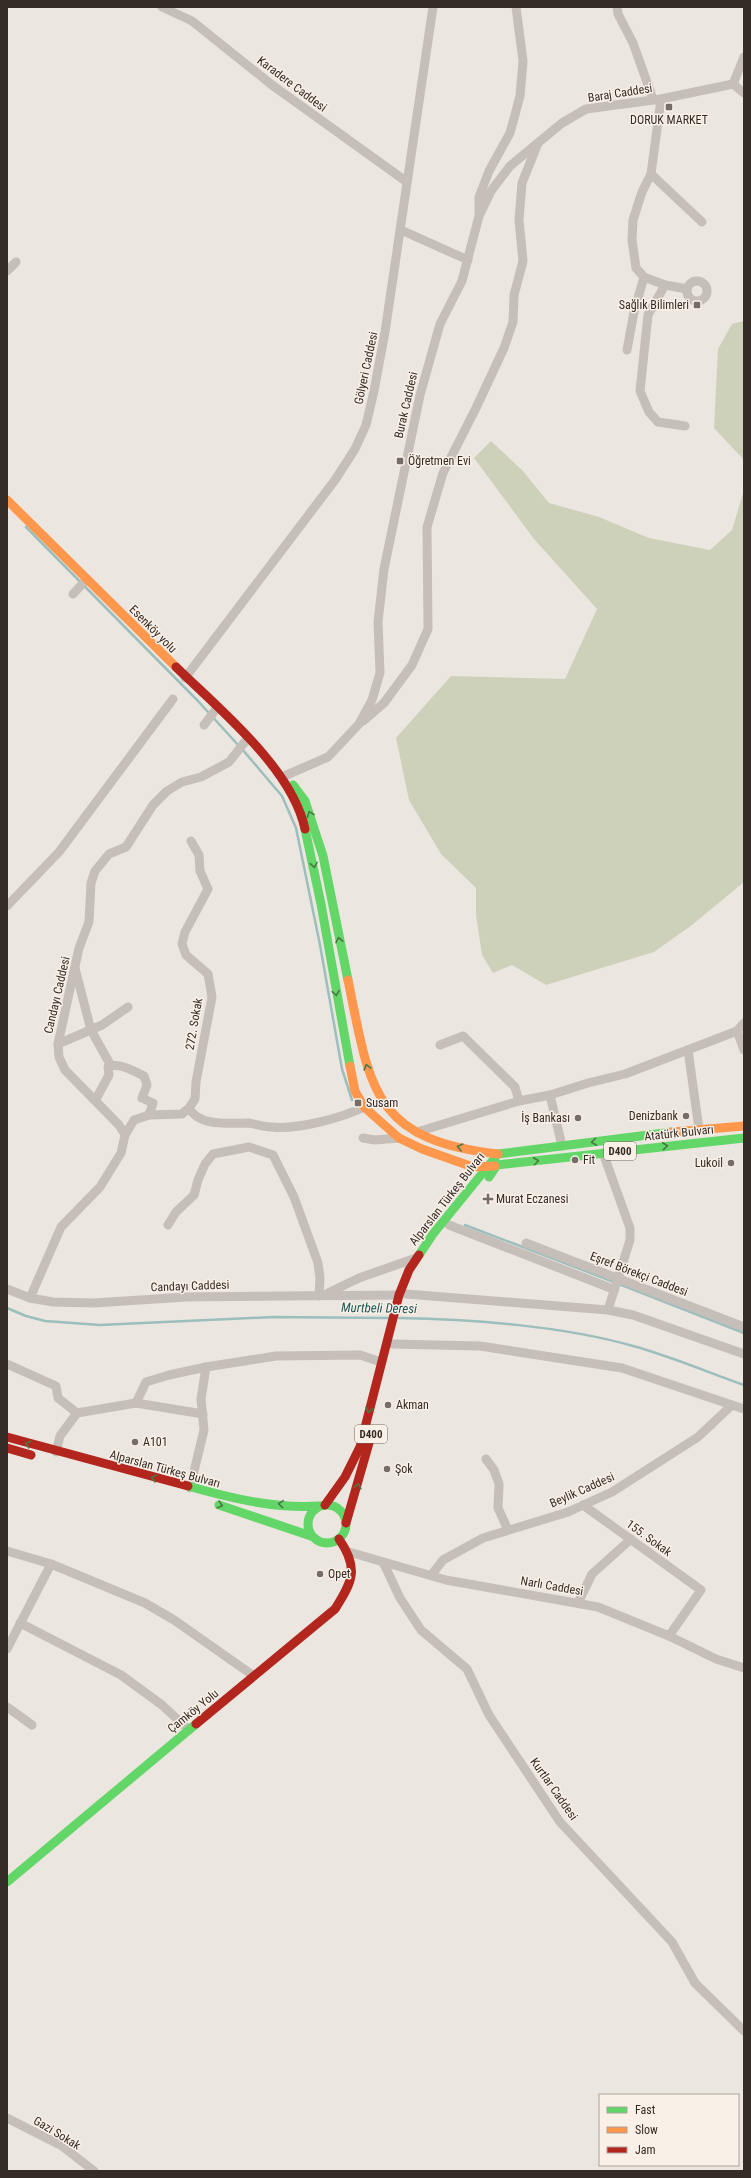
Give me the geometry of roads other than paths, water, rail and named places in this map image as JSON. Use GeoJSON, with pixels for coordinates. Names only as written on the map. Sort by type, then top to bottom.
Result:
{"type":"FeatureCollection","features":[{"type":"Feature","properties":{"kind":"main road","name":"Esenköy yolu"},"geometry":{"type":"LineString","coordinates":[[7,500],[81,586],[185,678],[211,716],[282,777]]}},
{"type":"Feature","properties":{"kind":"main road"},"geometry":{"type":"LineString","coordinates":[[282,777],[292,795],[304,824],[318,889],[345,1044],[355,1091],[364,1107]]}},
{"type":"Feature","properties":{"kind":"main road","name":"Atatürk Bulvarı"},"geometry":{"type":"LineString","coordinates":[[282,777],[295,786],[305,801],[314,823],[323,856],[336,925],[369,1076],[386,1107],[397,1118],[417,1132],[440,1142],[484,1153],[498,1154],[699,1129],[744,1126]]}},
{"type":"Feature","properties":{"kind":"main road","name":"Atatürk Bulvarı"},"geometry":{"type":"LineString","coordinates":[[364,1107],[399,1138],[473,1168],[744,1138]]}},
{"type":"Feature","properties":{"kind":"main road"},"geometry":{"type":"LineString","coordinates":[[484,1153],[493,1166]]}},
{"type":"Feature","properties":{"kind":"main road","name":"Alparslan Türkeş Bulvarı"},"geometry":{"type":"LineString","coordinates":[[401,1299],[427,1252],[487,1180],[498,1154]]}},
{"type":"Feature","properties":{"kind":"main road","name":"Alparslan Türkeş Bulvarı"},"geometry":{"type":"LineString","coordinates":[[346,1523],[355,1498],[389,1345],[401,1299],[416,1258],[433,1234],[493,1166]]}},
{"type":"Feature","properties":{"kind":"main road","name":"Alparslan Türkeş Bulvarı"},"geometry":{"type":"LineString","coordinates":[[7,1448],[52,1458],[190,1494],[304,1507],[322,1505],[345,1477],[360,1447],[381,1362],[389,1345]]}},
{"type":"Feature","properties":{"kind":"main road","name":"Alparslan Türkeş Bulvarı"},"geometry":{"type":"LineString","coordinates":[[7,1437],[52,1458]]}},
{"type":"Feature","properties":{"kind":"main road","name":"Alparslan Türkeş Bulvarı"},"geometry":{"type":"LineString","coordinates":[[208,1502],[311,1536]]}},
{"type":"Feature","properties":{"kind":"main road"},"geometry":{"type":"LineString","coordinates":[[322,1505],[331,1505],[342,1511],[346,1523]]}},
{"type":"Feature","properties":{"kind":"main road","name":"D400"},"geometry":{"type":"LineString","coordinates":[[311,1536],[307,1524],[308,1518],[314,1509],[322,1505]]}},
{"type":"Feature","properties":{"kind":"main road","name":"D400"},"geometry":{"type":"LineString","coordinates":[[339,1539],[343,1535],[346,1523]]}},
{"type":"Feature","properties":{"kind":"main road"},"geometry":{"type":"LineString","coordinates":[[311,1536],[321,1543],[333,1542],[339,1539]]}},
{"type":"Feature","properties":{"kind":"main road","name":"Çamköy Yolu"},"geometry":{"type":"LineString","coordinates":[[7,1882],[335,1609],[350,1588],[353,1579],[353,1564],[349,1552],[339,1539]]}},
{"type":"Feature","properties":{"kind":"street","name":"Karadere Caddesi"},"geometry":{"type":"LineString","coordinates":[[162,7],[192,21],[272,86],[407,182]]}},
{"type":"Feature","properties":{"kind":"street","name":"Gölyeri Caddesi"},"geometry":{"type":"LineString","coordinates":[[185,678],[335,480],[355,449],[366,425],[385,332],[433,7]]}},
{"type":"Feature","properties":{"kind":"street","name":"Burak Caddesi"},"geometry":{"type":"LineString","coordinates":[[282,777],[328,757],[359,724],[372,700],[380,673],[378,622],[384,569],[420,395],[440,324],[462,281],[479,216],[479,197],[489,171],[510,133],[520,96],[523,61],[516,7]]}},
{"type":"Feature","properties":{"kind":"street"},"geometry":{"type":"LineString","coordinates":[[617,7],[618,14],[633,43],[657,99],[651,174],[633,220],[632,240],[636,268],[644,277],[665,285],[687,289]]}},
{"type":"Feature","properties":{"kind":"street"},"geometry":{"type":"LineString","coordinates":[[744,57],[733,84],[744,93]]}},
{"type":"Feature","properties":{"kind":"street","name":"Baraj Caddesi"},"geometry":{"type":"LineString","coordinates":[[479,216],[491,191],[510,166],[562,123],[586,109],[657,99],[733,84]]}},
{"type":"Feature","properties":{"kind":"street"},"geometry":{"type":"LineString","coordinates":[[359,724],[384,703],[412,666],[428,629],[427,527],[442,473],[476,408],[504,348],[513,322],[514,295],[522,261],[520,220],[522,183],[538,143]]}},
{"type":"Feature","properties":{"kind":"street"},"geometry":{"type":"LineString","coordinates":[[651,174],[702,222]]}},
{"type":"Feature","properties":{"kind":"street"},"geometry":{"type":"LineString","coordinates":[[401,230],[468,260]]}},
{"type":"Feature","properties":{"kind":"street"},"geometry":{"type":"LineString","coordinates":[[7,271],[16,262]]}},
{"type":"Feature","properties":{"kind":"street"},"geometry":{"type":"LineString","coordinates":[[627,350],[634,312],[644,277]]}},
{"type":"Feature","properties":{"kind":"street"},"geometry":{"type":"LineString","coordinates":[[665,285],[648,315],[640,391],[649,412],[658,422],[685,426]]}},
{"type":"Feature","properties":{"kind":"street"},"geometry":{"type":"LineString","coordinates":[[7,906],[59,852],[173,699]]}},
{"type":"Feature","properties":{"kind":"street","name":"Candayı Caddesi"},"geometry":{"type":"LineString","coordinates":[[125,1135],[119,1124],[96,1099],[65,1070],[59,1057],[58,1044],[83,935],[89,922],[91,884],[95,871],[109,854],[126,847],[153,805],[167,791],[182,782],[217,770],[229,762],[243,744]]}},
{"type":"Feature","properties":{"kind":"street","name":"272. Sokak"},"geometry":{"type":"LineString","coordinates":[[189,1108],[195,1099],[196,1082],[212,997],[208,974],[186,955],[182,944],[185,932],[208,889],[200,871],[199,855],[190,841]]}},
{"type":"Feature","properties":{"kind":"street"},"geometry":{"type":"LineString","coordinates":[[75,968],[91,1030],[111,1066]]}},
{"type":"Feature","properties":{"kind":"street"},"geometry":{"type":"LineString","coordinates":[[58,1044],[102,1025],[128,1006]]}},
{"type":"Feature","properties":{"kind":"street"},"geometry":{"type":"LineString","coordinates":[[417,1132],[519,1101],[550,1095],[588,1083],[625,1074],[737,1031],[744,1023]]}},
{"type":"Feature","properties":{"kind":"street"},"geometry":{"type":"LineString","coordinates":[[737,1031],[744,1050]]}},
{"type":"Feature","properties":{"kind":"street"},"geometry":{"type":"LineString","coordinates":[[440,1044],[463,1036],[515,1087],[519,1101]]}},
{"type":"Feature","properties":{"kind":"street"},"geometry":{"type":"LineString","coordinates":[[688,1050],[699,1129]]}},
{"type":"Feature","properties":{"kind":"street"},"geometry":{"type":"LineString","coordinates":[[111,1066],[128,1068],[144,1076],[147,1085],[142,1098],[153,1103],[149,1115]]}},
{"type":"Feature","properties":{"kind":"street"},"geometry":{"type":"LineString","coordinates":[[96,1099],[109,1076],[108,1067],[111,1066]]}},
{"type":"Feature","properties":{"kind":"street"},"geometry":{"type":"LineString","coordinates":[[550,1095],[562,1146]]}},
{"type":"Feature","properties":{"kind":"street"},"geometry":{"type":"LineString","coordinates":[[30,1298],[61,1227],[100,1187],[121,1154],[125,1135],[134,1120],[149,1115],[182,1114],[189,1108],[193,1116],[199,1119],[224,1123],[250,1123],[273,1128],[313,1123],[347,1116],[364,1107]]}},
{"type":"Feature","properties":{"kind":"street"},"geometry":{"type":"LineString","coordinates":[[364,1138],[375,1140],[399,1138]]}},
{"type":"Feature","properties":{"kind":"street"},"geometry":{"type":"LineString","coordinates":[[168,1225],[176,1212],[194,1195],[198,1180],[205,1164],[213,1154],[249,1147],[273,1155],[294,1197],[318,1263],[320,1278],[319,1296],[333,1292],[359,1278],[416,1258]]}},
{"type":"Feature","properties":{"kind":"street"},"geometry":{"type":"LineString","coordinates":[[602,1153],[630,1228],[630,1240],[615,1283],[608,1310]]}},
{"type":"Feature","properties":{"kind":"street","name":"Eşref Börekçi Caddesi"},"geometry":{"type":"LineString","coordinates":[[449,1225],[744,1327]]}},
{"type":"Feature","properties":{"kind":"street","name":"Eşref Börekçi Caddesi"},"geometry":{"type":"LineString","coordinates":[[526,1243],[615,1283]]}},
{"type":"Feature","properties":{"kind":"street","name":"Candayı Caddesi"},"geometry":{"type":"LineString","coordinates":[[7,1289],[30,1298],[53,1302],[94,1303],[186,1297],[319,1296],[608,1310],[633,1316],[744,1354]]}},
{"type":"Feature","properties":{"kind":"street"},"geometry":{"type":"LineString","coordinates":[[389,1345],[480,1346],[622,1368],[744,1409]]}},
{"type":"Feature","properties":{"kind":"street"},"geometry":{"type":"LineString","coordinates":[[136,1403],[146,1382],[206,1367],[283,1356],[360,1355],[381,1362]]}},
{"type":"Feature","properties":{"kind":"street"},"geometry":{"type":"LineString","coordinates":[[7,1364],[56,1386],[58,1398],[77,1413]]}},
{"type":"Feature","properties":{"kind":"street"},"geometry":{"type":"LineString","coordinates":[[190,1494],[204,1430],[201,1399],[206,1367]]}},
{"type":"Feature","properties":{"kind":"street"},"geometry":{"type":"LineString","coordinates":[[52,1458],[60,1436],[77,1413],[136,1403],[203,1414]]}},
{"type":"Feature","properties":{"kind":"street","name":"Beylik Caddesi"},"geometry":{"type":"LineString","coordinates":[[433,1576],[433,1573],[443,1560],[483,1538],[568,1512],[612,1492],[698,1437],[732,1405]]}},
{"type":"Feature","properties":{"kind":"street"},"geometry":{"type":"LineString","coordinates":[[486,1459],[494,1470],[499,1484],[498,1508],[508,1530]]}},
{"type":"Feature","properties":{"kind":"street","name":"155. Sokak"},"geometry":{"type":"LineString","coordinates":[[583,1505],[701,1590],[670,1636]]}},
{"type":"Feature","properties":{"kind":"street"},"geometry":{"type":"LineString","coordinates":[[578,1603],[592,1574],[631,1539]]}},
{"type":"Feature","properties":{"kind":"street"},"geometry":{"type":"LineString","coordinates":[[7,1551],[51,1564],[145,1603],[174,1620],[254,1676]]}},
{"type":"Feature","properties":{"kind":"street","name":"Narlı Caddesi"},"geometry":{"type":"LineString","coordinates":[[349,1552],[462,1584],[598,1607],[670,1636],[716,1659],[744,1668]]}},
{"type":"Feature","properties":{"kind":"street","name":"Kurtlar Caddesi"},"geometry":{"type":"LineString","coordinates":[[383,1562],[400,1598],[421,1630],[467,1670],[489,1715],[560,1822],[672,1942],[695,1983],[744,2031]]}},
{"type":"Feature","properties":{"kind":"street"},"geometry":{"type":"LineString","coordinates":[[7,1649],[51,1564]]}},
{"type":"Feature","properties":{"kind":"street"},"geometry":{"type":"LineString","coordinates":[[20,1623],[121,1675],[162,1705],[188,1730]]}},
{"type":"Feature","properties":{"kind":"street"},"geometry":{"type":"LineString","coordinates":[[7,1707],[32,1725]]}},
{"type":"Feature","properties":{"kind":"street","name":"Gazi Sokak"},"geometry":{"type":"LineString","coordinates":[[7,2118],[62,2146],[94,2171]]}},
{"type":"Feature","properties":{"kind":"waterway"},"geometry":{"type":"LineString","coordinates":[[26,527],[198,701],[239,746]]}},
{"type":"Feature","properties":{"kind":"waterway"},"geometry":{"type":"LineString","coordinates":[[242,749],[282,796],[296,828],[320,945],[342,1069],[352,1100]]}},
{"type":"Feature","properties":{"kind":"waterway"},"geometry":{"type":"LineString","coordinates":[[465,1225],[614,1282]]}},
{"type":"Feature","properties":{"kind":"waterway"},"geometry":{"type":"LineString","coordinates":[[619,1284],[744,1333]]}},
{"type":"Feature","properties":{"kind":"waterway","name":"Murtbeli Deresi"},"geometry":{"type":"LineString","coordinates":[[7,1308],[26,1316],[45,1321],[100,1325],[273,1317],[388,1318]]}},
{"type":"Feature","properties":{"kind":"waterway","name":"Murtbeli Deresi"},"geometry":{"type":"LineString","coordinates":[[399,1318],[486,1322],[577,1333],[647,1350],[744,1385]]}},
{"type":"Feature","properties":{"kind":"place","name":"DORUK MARKET"},"geometry":{"type":"Point","coordinates":[669,107]}},
{"type":"Feature","properties":{"kind":"place","name":"Sağlık Bilimleri"},"geometry":{"type":"Point","coordinates":[697,305]}},
{"type":"Feature","properties":{"kind":"place","name":"Öğretmen Evi"},"geometry":{"type":"Point","coordinates":[400,461]}},
{"type":"Feature","properties":{"kind":"place","name":"Susam"},"geometry":{"type":"Point","coordinates":[358,1103]}},
{"type":"Feature","properties":{"kind":"place","name":"Denizbank"},"geometry":{"type":"Point","coordinates":[686,1116]}},
{"type":"Feature","properties":{"kind":"place","name":"İş Bankası"},"geometry":{"type":"Point","coordinates":[578,1118]}},
{"type":"Feature","properties":{"kind":"place","name":"Fit"},"geometry":{"type":"Point","coordinates":[575,1160]}},
{"type":"Feature","properties":{"kind":"place","name":"Lukoil"},"geometry":{"type":"Point","coordinates":[731,1163]}},
{"type":"Feature","properties":{"kind":"place","name":"Murat Eczanesi"},"geometry":{"type":"Point","coordinates":[488,1199]}},
{"type":"Feature","properties":{"kind":"place","name":"Akman"},"geometry":{"type":"Point","coordinates":[388,1405]}},
{"type":"Feature","properties":{"kind":"place","name":"A101"},"geometry":{"type":"Point","coordinates":[135,1442]}},
{"type":"Feature","properties":{"kind":"place","name":"Şok"},"geometry":{"type":"Point","coordinates":[387,1469]}},
{"type":"Feature","properties":{"kind":"place","name":"Opet"},"geometry":{"type":"Point","coordinates":[320,1574]}}]}
